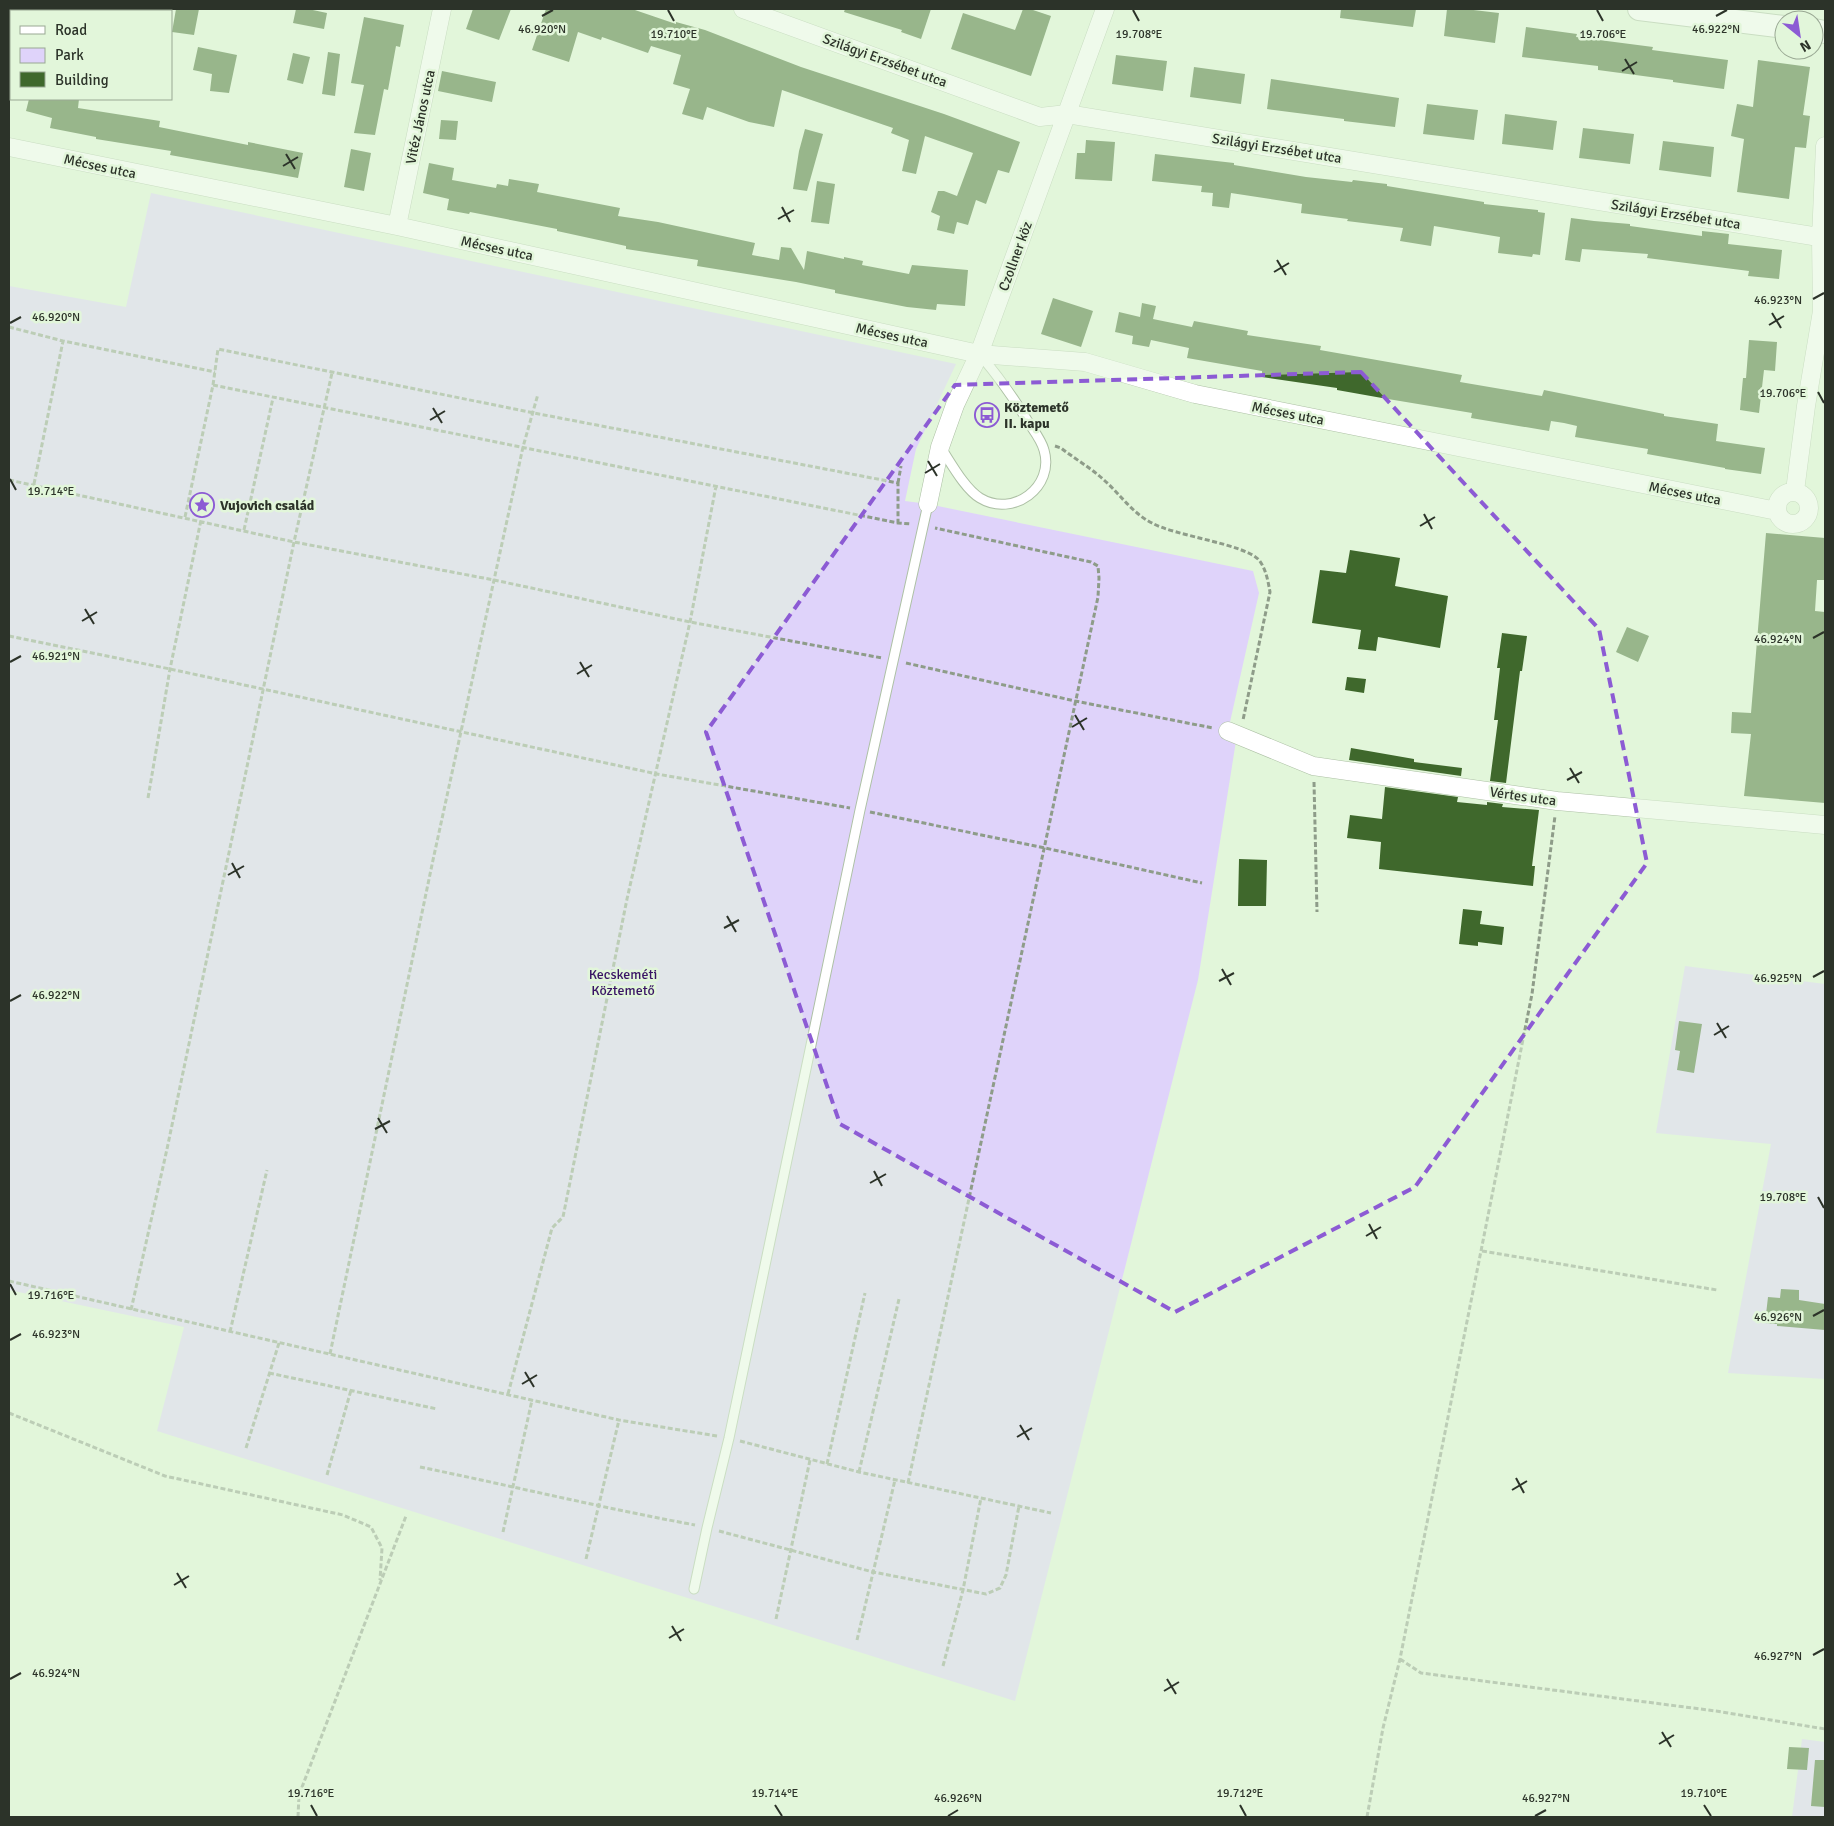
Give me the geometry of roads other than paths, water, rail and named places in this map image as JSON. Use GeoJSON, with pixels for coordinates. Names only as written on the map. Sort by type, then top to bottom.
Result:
{"type":"FeatureCollection","features":[{"type":"Feature","properties":{"kind":"street","name":"Vitéz János utca"},"geometry":{"type":"LineString","coordinates":[[398,226],[442,9]]}},
{"type":"Feature","properties":{"kind":"street","name":"Szilágyi Erzsébet utca"},"geometry":{"type":"LineString","coordinates":[[743,9],[1040,117],[1067,114],[1823,238]]}},
{"type":"Feature","properties":{"kind":"street","name":"Czollner köz"},"geometry":{"type":"LineString","coordinates":[[928,504],[940,447],[979,354],[1105,9]]}},
{"type":"Feature","properties":{"kind":"street"},"geometry":{"type":"LineString","coordinates":[[1639,9],[1774,26]]}},
{"type":"Feature","properties":{"kind":"street"},"geometry":{"type":"LineString","coordinates":[[1777,511],[1777,505],[1783,494],[1795,491],[1806,406],[1822,312],[1825,146]]}},
{"type":"Feature","properties":{"kind":"street","name":"Mécses utca"},"geometry":{"type":"LineString","coordinates":[[9,147],[398,226],[979,354],[1085,362],[1195,394],[1777,511],[1783,521],[1798,524],[1803,521],[1809,512],[1808,501],[1801,493],[1795,491]]}},
{"type":"Feature","properties":{"kind":"street","name":"Vértes utca"},"geometry":{"type":"LineString","coordinates":[[1228,731],[1313,766],[1557,801],[1825,824]]}},
{"type":"Feature","properties":{"kind":"lane"},"geometry":{"type":"LineString","coordinates":[[940,447],[975,495],[989,503],[1009,504],[1019,502],[1028,496],[1042,480],[1046,460],[1040,440],[1002,382],[979,354]]}},
{"type":"Feature","properties":{"kind":"lane"},"geometry":{"type":"LineString","coordinates":[[694,1589],[729,1438],[860,810],[928,504]]}},
{"type":"Feature","properties":{"kind":"place","name":"Köztemető II. kapu"},"geometry":{"type":"Point","coordinates":[987,415]}},
{"type":"Feature","properties":{"kind":"place","name":"Vujovich család"},"geometry":{"type":"Point","coordinates":[202,505]}},
{"type":"Feature","properties":{"kind":"park label","name":"Kecskeméti Köztemető"},"geometry":{"type":"Point","coordinates":[623,982]}}]}
